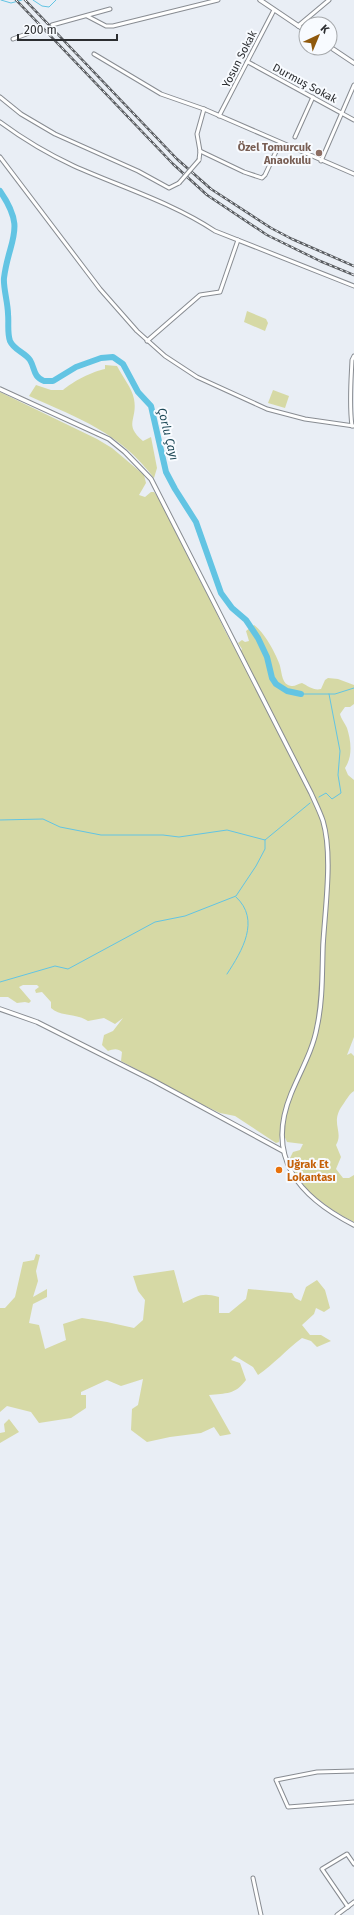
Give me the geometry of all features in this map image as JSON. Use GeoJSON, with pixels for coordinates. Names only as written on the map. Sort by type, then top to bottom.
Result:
{"type":"FeatureCollection","features":[{"type":"Feature","properties":{"kind":"street"},"geometry":{"type":"LineString","coordinates":[[87,16],[106,26],[113,26],[218,0]]}},
{"type":"Feature","properties":{"kind":"street"},"geometry":{"type":"LineString","coordinates":[[260,0],[298,26]]}},
{"type":"Feature","properties":{"kind":"street"},"geometry":{"type":"LineString","coordinates":[[310,16],[328,0]]}},
{"type":"Feature","properties":{"kind":"street"},"geometry":{"type":"LineString","coordinates":[[52,26],[110,9]]}},
{"type":"Feature","properties":{"kind":"street","name":"Yosun Sokak"},"geometry":{"type":"LineString","coordinates":[[219,116],[274,10]]}},
{"type":"Feature","properties":{"kind":"street"},"geometry":{"type":"LineString","coordinates":[[13,39],[37,30]]}},
{"type":"Feature","properties":{"kind":"street"},"geometry":{"type":"LineString","coordinates":[[338,52],[354,63]]}},
{"type":"Feature","properties":{"kind":"street"},"geometry":{"type":"LineString","coordinates":[[94,54],[161,94],[204,109],[354,174]]}},
{"type":"Feature","properties":{"kind":"street","name":"Durmuş Sokak"},"geometry":{"type":"LineString","coordinates":[[248,62],[354,120]]}},
{"type":"Feature","properties":{"kind":"street"},"geometry":{"type":"LineString","coordinates":[[321,161],[354,85]]}},
{"type":"Feature","properties":{"kind":"street"},"geometry":{"type":"LineString","coordinates":[[0,97],[21,114],[55,134],[138,171],[169,188],[179,183],[199,160],[200,151],[197,134],[204,109]]}},
{"type":"Feature","properties":{"kind":"street"},"geometry":{"type":"LineString","coordinates":[[295,137],[312,97]]}},
{"type":"Feature","properties":{"kind":"street"},"geometry":{"type":"LineString","coordinates":[[0,122],[25,140],[73,165],[173,207],[194,217],[215,231],[354,286]]}},
{"type":"Feature","properties":{"kind":"street"},"geometry":{"type":"LineString","coordinates":[[200,151],[244,172],[262,178],[265,175],[280,143]]}},
{"type":"Feature","properties":{"kind":"street"},"geometry":{"type":"LineString","coordinates":[[0,157],[100,288],[147,341],[196,377],[268,409],[305,419],[353,426],[350,414],[352,360],[354,356]]}},
{"type":"Feature","properties":{"kind":"street"},"geometry":{"type":"LineString","coordinates":[[147,341],[200,295],[220,292],[238,240]]}},
{"type":"Feature","properties":{"kind":"street"},"geometry":{"type":"LineString","coordinates":[[0,389],[109,439],[125,452],[151,479],[311,793],[323,821],[328,853],[320,1010],[314,1040],[286,1109],[282,1127],[283,1151],[293,1178],[310,1195],[335,1215],[354,1225]]}},
{"type":"Feature","properties":{"kind":"street"},"geometry":{"type":"LineString","coordinates":[[0,1009],[37,1022],[154,1081],[283,1151]]}},
{"type":"Feature","properties":{"kind":"street"},"geometry":{"type":"LineString","coordinates":[[354,1771],[317,1772],[276,1780],[288,1807],[354,1802]]}},
{"type":"Feature","properties":{"kind":"street"},"geometry":{"type":"LineString","coordinates":[[348,1907],[322,1869],[347,1854],[354,1864]]}},
{"type":"Feature","properties":{"kind":"street"},"geometry":{"type":"LineString","coordinates":[[253,1878],[261,1915]]}},
{"type":"Feature","properties":{"kind":"street"},"geometry":{"type":"LineString","coordinates":[[337,1915],[354,1902]]}},
{"type":"Feature","properties":{"kind":"green space"},"geometry":{"type":"Polygon","coordinates":[[[247,311],[266,319],[268,323],[265,331],[244,322],[247,311]]]}},
{"type":"Feature","properties":{"kind":"green space"},"geometry":{"type":"Polygon","coordinates":[[[105,365],[117,366],[131,391],[135,406],[132,426],[137,435],[143,441],[151,437],[157,468],[154,478],[141,462],[127,449],[98,428],[29,396],[36,385],[51,390],[63,390],[83,377],[105,369],[105,365]]]}},
{"type":"Feature","properties":{"kind":"green space"},"geometry":{"type":"Polygon","coordinates":[[[273,390],[289,396],[285,408],[268,403],[273,390]]]}},
{"type":"Feature","properties":{"kind":"green space"},"geometry":{"type":"Polygon","coordinates":[[[0,392],[97,439],[112,448],[144,475],[146,483],[139,495],[145,497],[151,492],[154,492],[162,503],[237,652],[240,652],[242,649],[238,643],[242,640],[245,642],[249,641],[246,631],[254,625],[262,632],[272,648],[279,663],[283,679],[288,685],[294,686],[302,683],[313,689],[321,689],[325,680],[328,678],[338,679],[354,685],[354,704],[350,707],[345,707],[340,714],[350,738],[349,759],[345,768],[348,775],[354,780],[354,1037],[347,1055],[351,1053],[354,1056],[354,1091],[342,1106],[337,1117],[339,1136],[336,1145],[341,1157],[336,1169],[343,1178],[349,1178],[354,1175],[354,1222],[325,1204],[306,1188],[299,1179],[293,1169],[290,1158],[293,1152],[300,1150],[303,1144],[287,1142],[283,1133],[280,1135],[279,1142],[276,1143],[235,1116],[220,1113],[203,1105],[121,1061],[122,1052],[119,1050],[115,1049],[108,1051],[102,1045],[104,1035],[113,1031],[123,1018],[115,1024],[104,1018],[88,1021],[79,1017],[59,1013],[51,1008],[51,1002],[42,992],[36,993],[35,990],[39,987],[37,985],[23,985],[19,987],[31,1001],[29,1003],[17,1003],[8,997],[0,997],[0,392]]]}},
{"type":"Feature","properties":{"kind":"green space"},"geometry":{"type":"Polygon","coordinates":[[[36,1254],[40,1255],[36,1271],[38,1281],[33,1297],[47,1289],[47,1297],[33,1304],[29,1323],[39,1325],[45,1349],[66,1340],[63,1324],[82,1318],[134,1328],[143,1320],[145,1300],[138,1291],[133,1276],[174,1270],[183,1303],[204,1295],[219,1297],[219,1313],[229,1313],[246,1299],[248,1289],[292,1293],[295,1298],[301,1301],[306,1287],[317,1280],[325,1290],[330,1308],[324,1312],[316,1308],[314,1314],[302,1325],[310,1335],[321,1335],[331,1341],[317,1347],[311,1341],[302,1338],[258,1375],[253,1367],[235,1356],[231,1360],[240,1363],[246,1380],[234,1391],[209,1395],[231,1434],[220,1436],[214,1427],[201,1433],[147,1442],[131,1430],[132,1409],[138,1405],[143,1379],[121,1386],[107,1380],[81,1392],[81,1395],[86,1395],[86,1408],[71,1418],[39,1423],[31,1412],[7,1406],[0,1412],[0,1308],[5,1308],[15,1297],[23,1262],[34,1260],[36,1254]]]}},
{"type":"Feature","properties":{"kind":"green space"},"geometry":{"type":"Polygon","coordinates":[[[9,1419],[19,1432],[0,1443],[0,1433],[5,1432],[4,1424],[9,1419]]]}},
{"type":"Feature","properties":{"kind":"waterway"},"geometry":{"type":"LineString","coordinates":[[1,0],[11,3],[22,0]]}},
{"type":"Feature","properties":{"kind":"waterway"},"geometry":{"type":"LineString","coordinates":[[33,0],[42,6],[49,7],[56,0]]}},
{"type":"Feature","properties":{"kind":"waterway","name":"Çorlu Çayı"},"geometry":{"type":"LineString","coordinates":[[0,191],[13,215],[14,225],[14,234],[4,278],[10,341],[30,360],[36,375],[44,381],[53,381],[76,367],[101,358],[113,357],[123,364],[138,392],[151,406],[166,472],[196,522],[221,593],[232,608],[246,620],[258,638],[267,657],[272,678],[276,684],[287,691],[301,694]]}},
{"type":"Feature","properties":{"kind":"waterway"},"geometry":{"type":"LineString","coordinates":[[301,694],[335,694],[354,688]]}},
{"type":"Feature","properties":{"kind":"waterway"},"geometry":{"type":"LineString","coordinates":[[319,797],[326,793],[332,799],[341,793],[338,775],[340,751],[329,694]]}},
{"type":"Feature","properties":{"kind":"waterway"},"geometry":{"type":"LineString","coordinates":[[0,820],[43,819],[60,827],[101,835],[163,835],[179,837],[227,830],[265,840],[310,803]]}},
{"type":"Feature","properties":{"kind":"waterway"},"geometry":{"type":"LineString","coordinates":[[0,982],[55,966],[68,969],[155,922],[185,916],[236,896],[256,866],[265,849],[265,840]]}},
{"type":"Feature","properties":{"kind":"waterway"},"geometry":{"type":"LineString","coordinates":[[227,974],[243,946],[248,925],[247,916],[243,906],[236,897]]}},
{"type":"Feature","properties":{"kind":"railway"},"geometry":{"type":"LineString","coordinates":[[16,0],[173,164],[207,195],[267,235],[320,261],[354,275]]}},
{"type":"Feature","properties":{"kind":"railway"},"geometry":{"type":"LineString","coordinates":[[25,0],[177,159],[211,189],[271,228],[292,239],[354,266]]}},
{"type":"Feature","properties":{"kind":"place","name":"Özel Tomurcuk Anaokulu"},"geometry":{"type":"Point","coordinates":[319,153]}},
{"type":"Feature","properties":{"kind":"place","name":"Uğrak Et Lokantası"},"geometry":{"type":"Point","coordinates":[279,1170]}}]}
